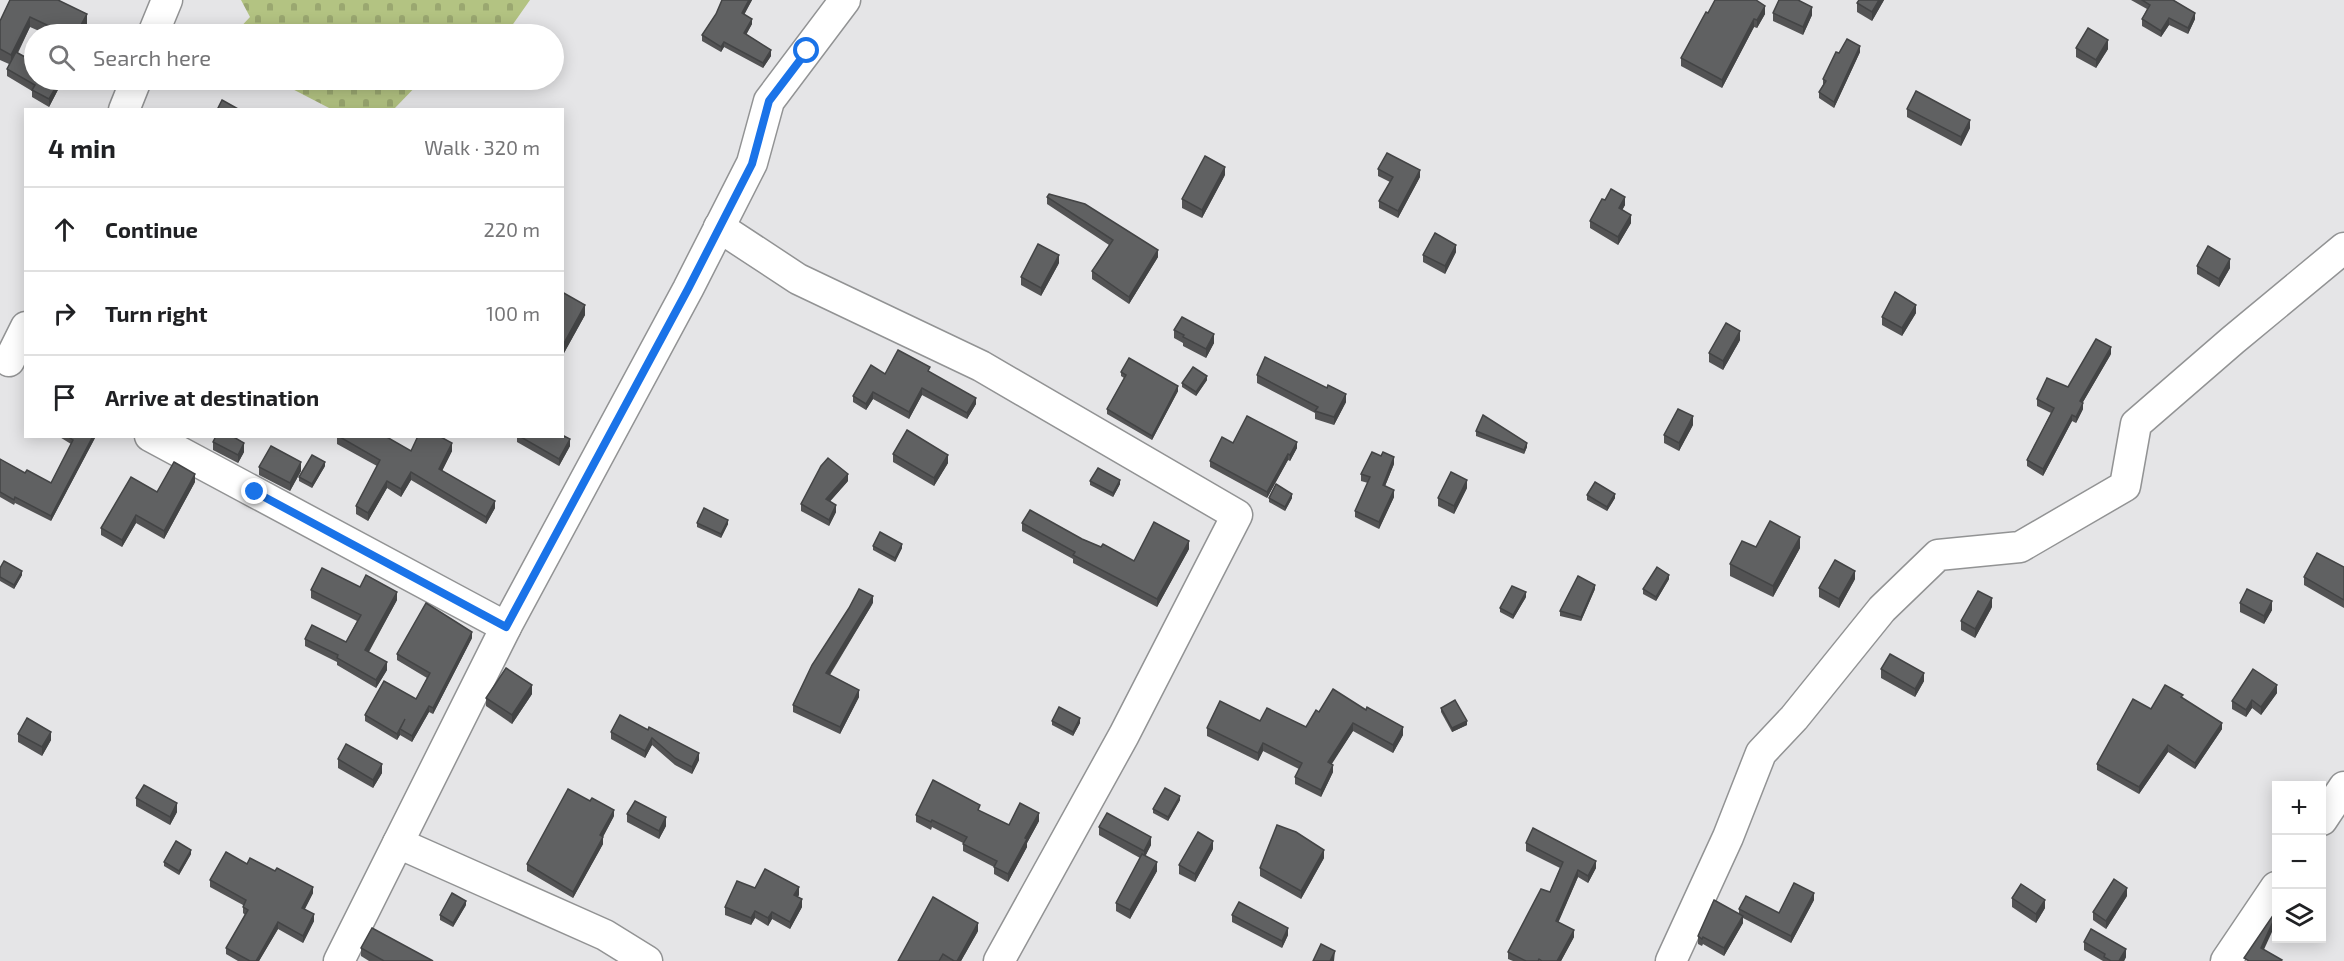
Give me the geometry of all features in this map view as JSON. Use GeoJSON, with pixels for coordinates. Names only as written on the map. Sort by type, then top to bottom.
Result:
{"type":"FeatureCollection","features":[{"type":"Feature","properties":{"kind":"street"},"geometry":{"type":"LineString","coordinates":[[157,24],[167,0]]}},
{"type":"Feature","properties":{"kind":"street"},"geometry":{"type":"LineString","coordinates":[[339,961],[506,627],[752,164],[769,101],[845,0]]}},
{"type":"Feature","properties":{"kind":"street"},"geometry":{"type":"LineString","coordinates":[[125,108],[132,90]]}},
{"type":"Feature","properties":{"kind":"street"},"geometry":{"type":"LineString","coordinates":[[719,227],[798,279],[981,366],[1237,515],[1124,735],[999,961]]}},
{"type":"Feature","properties":{"kind":"street"},"geometry":{"type":"LineString","coordinates":[[1671,961],[1728,837],[1761,753],[1794,718],[1882,609],[1938,555],[2020,547],[2126,486],[2136,424],[2344,248]]}},
{"type":"Feature","properties":{"kind":"street"},"geometry":{"type":"LineString","coordinates":[[12,368],[24,333]]}},
{"type":"Feature","properties":{"kind":"street"},"geometry":{"type":"LineString","coordinates":[[154,438],[506,627]]}},
{"type":"Feature","properties":{"kind":"street"},"geometry":{"type":"LineString","coordinates":[[2326,814],[2344,787]]}},
{"type":"Feature","properties":{"kind":"street"},"geometry":{"type":"LineString","coordinates":[[398,843],[605,935],[647,961]]}},
{"type":"Feature","properties":{"kind":"street"},"geometry":{"type":"LineString","coordinates":[[2226,961],[2275,889]]}},
{"type":"Feature","properties":{"kind":"green space"},"geometry":{"type":"Polygon","coordinates":[[[241,0],[530,0],[513,24],[243,24],[250,17],[241,0]]]}},
{"type":"Feature","properties":{"kind":"green space"},"geometry":{"type":"Polygon","coordinates":[[[294,90],[412,90],[395,108],[329,108],[294,90]]]}},
{"type":"Feature","properties":{"kind":"building"},"geometry":{"type":"Polygon","coordinates":[[[10,0],[58,0],[87,14],[82,24],[45,24],[30,17],[26,24],[24,24],[24,29],[11,55],[0,49],[0,21],[10,0]]]}},
{"type":"Feature","properties":{"kind":"building"},"geometry":{"type":"Polygon","coordinates":[[[722,0],[749,0],[742,13],[752,19],[744,33],[771,50],[763,63],[724,42],[721,47],[702,35],[722,0]]]}},
{"type":"Feature","properties":{"kind":"building"},"geometry":{"type":"Polygon","coordinates":[[[1715,0],[1756,0],[1765,6],[1757,20],[1754,19],[1722,80],[1681,58],[1715,0]]]}},
{"type":"Feature","properties":{"kind":"building"},"geometry":{"type":"Polygon","coordinates":[[[1779,0],[1798,0],[1812,7],[1803,27],[1773,13],[1779,0]]]}},
{"type":"Feature","properties":{"kind":"building"},"geometry":{"type":"Polygon","coordinates":[[[1859,0],[1879,0],[1872,12],[1857,3],[1859,0]]]}},
{"type":"Feature","properties":{"kind":"building"},"geometry":{"type":"Polygon","coordinates":[[[2142,0],[2173,0],[2195,13],[2188,28],[2169,18],[2161,31],[2142,19],[2150,5],[2142,0]]]}},
{"type":"Feature","properties":{"kind":"building"},"geometry":{"type":"Polygon","coordinates":[[[2088,28],[2108,40],[2096,60],[2076,48],[2088,28]]]}},
{"type":"Feature","properties":{"kind":"building"},"geometry":{"type":"Polygon","coordinates":[[[1847,39],[1860,46],[1834,102],[1819,92],[1826,81],[1823,79],[1836,52],[1839,53],[1847,39]]]}},
{"type":"Feature","properties":{"kind":"building"},"geometry":{"type":"Polygon","coordinates":[[[16,52],[24,56],[24,79],[7,69],[16,52]]]}},
{"type":"Feature","properties":{"kind":"building"},"geometry":{"type":"Polygon","coordinates":[[[32,90],[54,90],[49,99],[32,90]]]}},
{"type":"Feature","properties":{"kind":"building"},"geometry":{"type":"Polygon","coordinates":[[[1916,91],[1970,120],[1961,137],[1907,109],[1916,91]]]}},
{"type":"Feature","properties":{"kind":"building"},"geometry":{"type":"Polygon","coordinates":[[[222,100],[236,108],[218,108],[222,100]]]}},
{"type":"Feature","properties":{"kind":"building"},"geometry":{"type":"Polygon","coordinates":[[[1387,153],[1420,170],[1398,211],[1379,201],[1393,177],[1378,169],[1387,153]]]}},
{"type":"Feature","properties":{"kind":"building"},"geometry":{"type":"Polygon","coordinates":[[[1205,156],[1225,167],[1202,210],[1182,199],[1205,156]]]}},
{"type":"Feature","properties":{"kind":"building"},"geometry":{"type":"Polygon","coordinates":[[[1611,189],[1625,197],[1619,208],[1631,215],[1618,237],[1590,221],[1602,199],[1605,200],[1611,189]]]}},
{"type":"Feature","properties":{"kind":"building"},"geometry":{"type":"Polygon","coordinates":[[[1049,194],[1085,204],[1158,250],[1129,297],[1092,271],[1113,240],[1047,197],[1049,194]]]}},
{"type":"Feature","properties":{"kind":"building"},"geometry":{"type":"Polygon","coordinates":[[[1435,233],[1456,245],[1445,266],[1423,255],[1435,233]]]}},
{"type":"Feature","properties":{"kind":"building"},"geometry":{"type":"Polygon","coordinates":[[[1038,244],[1059,255],[1041,288],[1021,277],[1038,244]]]}},
{"type":"Feature","properties":{"kind":"building"},"geometry":{"type":"Polygon","coordinates":[[[2208,246],[2230,259],[2219,279],[2197,266],[2208,246]]]}},
{"type":"Feature","properties":{"kind":"building"},"geometry":{"type":"Polygon","coordinates":[[[1895,292],[1916,305],[1902,328],[1882,317],[1895,292]]]}},
{"type":"Feature","properties":{"kind":"building"},"geometry":{"type":"Polygon","coordinates":[[[564,293],[585,305],[564,343],[564,293]]]}},
{"type":"Feature","properties":{"kind":"building"},"geometry":{"type":"Polygon","coordinates":[[[1182,317],[1214,334],[1206,349],[1174,330],[1182,317]]]}},
{"type":"Feature","properties":{"kind":"building"},"geometry":{"type":"Polygon","coordinates":[[[1726,323],[1740,331],[1723,361],[1709,353],[1726,323]]]}},
{"type":"Feature","properties":{"kind":"building"},"geometry":{"type":"Polygon","coordinates":[[[2096,339],[2111,347],[2080,401],[2083,403],[2076,417],[2072,415],[2043,469],[2027,460],[2054,408],[2037,399],[2047,378],[2068,387],[2096,339]]]}},
{"type":"Feature","properties":{"kind":"building"},"geometry":{"type":"Polygon","coordinates":[[[898,350],[930,367],[928,371],[976,398],[967,413],[922,388],[909,412],[873,392],[866,404],[853,396],[871,365],[885,374],[898,350]]]}},
{"type":"Feature","properties":{"kind":"building"},"geometry":{"type":"Polygon","coordinates":[[[1265,357],[1327,388],[1328,385],[1346,394],[1334,417],[1315,411],[1318,407],[1257,375],[1265,357]]]}},
{"type":"Feature","properties":{"kind":"building"},"geometry":{"type":"Polygon","coordinates":[[[1129,358],[1178,386],[1152,436],[1107,409],[1126,375],[1121,372],[1129,358]]]}},
{"type":"Feature","properties":{"kind":"building"},"geometry":{"type":"Polygon","coordinates":[[[1193,367],[1207,376],[1196,392],[1182,383],[1193,367]]]}},
{"type":"Feature","properties":{"kind":"building"},"geometry":{"type":"Polygon","coordinates":[[[1678,409],[1693,416],[1679,443],[1664,435],[1678,409]]]}},
{"type":"Feature","properties":{"kind":"building"},"geometry":{"type":"Polygon","coordinates":[[[1483,415],[1527,443],[1524,450],[1476,431],[1483,415]]]}},
{"type":"Feature","properties":{"kind":"building"},"geometry":{"type":"Polygon","coordinates":[[[1247,416],[1297,442],[1267,492],[1210,461],[1222,437],[1233,443],[1247,416]]]}},
{"type":"Feature","properties":{"kind":"building"},"geometry":{"type":"Polygon","coordinates":[[[907,430],[948,455],[934,478],[893,454],[907,430]]]}},
{"type":"Feature","properties":{"kind":"building"},"geometry":{"type":"Polygon","coordinates":[[[564,436],[570,439],[559,459],[522,438],[564,438],[564,436]]]}},
{"type":"Feature","properties":{"kind":"building"},"geometry":{"type":"Polygon","coordinates":[[[70,438],[92,438],[51,516],[15,497],[14,500],[0,492],[0,459],[25,473],[27,470],[51,483],[73,440],[70,438]]]}},
{"type":"Feature","properties":{"kind":"building"},"geometry":{"type":"Polygon","coordinates":[[[215,438],[235,438],[244,443],[238,455],[213,442],[215,438]]]}},
{"type":"Feature","properties":{"kind":"building"},"geometry":{"type":"Polygon","coordinates":[[[342,438],[388,438],[411,451],[417,438],[443,438],[452,443],[439,469],[495,501],[486,517],[411,472],[401,489],[387,481],[368,513],[356,506],[380,460],[342,438]]]}},
{"type":"Feature","properties":{"kind":"building"},"geometry":{"type":"Polygon","coordinates":[[[271,446],[301,462],[290,483],[259,467],[271,446]]]}},
{"type":"Feature","properties":{"kind":"building"},"geometry":{"type":"Polygon","coordinates":[[[1372,452],[1381,456],[1383,452],[1394,457],[1383,485],[1394,490],[1379,522],[1355,511],[1370,477],[1361,474],[1372,452]]]}},
{"type":"Feature","properties":{"kind":"building"},"geometry":{"type":"Polygon","coordinates":[[[312,455],[325,462],[312,484],[299,477],[312,455]]]}},
{"type":"Feature","properties":{"kind":"building"},"geometry":{"type":"Polygon","coordinates":[[[828,458],[848,474],[826,499],[836,505],[829,520],[801,504],[821,466],[828,458]]]}},
{"type":"Feature","properties":{"kind":"building"},"geometry":{"type":"Polygon","coordinates":[[[174,462],[195,474],[164,531],[136,515],[122,540],[101,528],[131,477],[157,492],[174,462]]]}},
{"type":"Feature","properties":{"kind":"building"},"geometry":{"type":"Polygon","coordinates":[[[1098,468],[1120,480],[1113,493],[1090,481],[1098,468]]]}},
{"type":"Feature","properties":{"kind":"building"},"geometry":{"type":"Polygon","coordinates":[[[1451,472],[1467,480],[1454,506],[1438,498],[1451,472]]]}},
{"type":"Feature","properties":{"kind":"building"},"geometry":{"type":"Polygon","coordinates":[[[1595,482],[1615,494],[1607,507],[1587,495],[1595,482]]]}},
{"type":"Feature","properties":{"kind":"building"},"geometry":{"type":"Polygon","coordinates":[[[1276,484],[1292,494],[1285,507],[1269,498],[1276,484]]]}},
{"type":"Feature","properties":{"kind":"building"},"geometry":{"type":"Polygon","coordinates":[[[704,508],[728,520],[721,534],[697,523],[704,508]]]}},
{"type":"Feature","properties":{"kind":"building"},"geometry":{"type":"Polygon","coordinates":[[[1030,510],[1082,539],[1101,547],[1103,544],[1134,561],[1154,522],[1189,541],[1157,599],[1073,555],[1075,552],[1022,523],[1030,510]]]}},
{"type":"Feature","properties":{"kind":"building"},"geometry":{"type":"Polygon","coordinates":[[[1770,521],[1800,537],[1773,586],[1730,564],[1742,541],[1756,547],[1770,521]]]}},
{"type":"Feature","properties":{"kind":"building"},"geometry":{"type":"Polygon","coordinates":[[[880,532],[902,544],[895,558],[873,546],[880,532]]]}},
{"type":"Feature","properties":{"kind":"building"},"geometry":{"type":"Polygon","coordinates":[[[2317,553],[2344,567],[2344,600],[2304,577],[2317,553]]]}},
{"type":"Feature","properties":{"kind":"building"},"geometry":{"type":"Polygon","coordinates":[[[1835,560],[1855,571],[1839,599],[1819,588],[1835,560]]]}},
{"type":"Feature","properties":{"kind":"building"},"geometry":{"type":"Polygon","coordinates":[[[4,561],[22,571],[14,585],[0,577],[0,568],[4,561]]]}},
{"type":"Feature","properties":{"kind":"building"},"geometry":{"type":"Polygon","coordinates":[[[1657,567],[1669,575],[1656,597],[1643,589],[1657,567]]]}},
{"type":"Feature","properties":{"kind":"building"},"geometry":{"type":"Polygon","coordinates":[[[322,568],[360,587],[366,575],[397,592],[365,650],[387,662],[376,680],[337,658],[338,655],[305,639],[312,625],[346,642],[361,615],[311,590],[322,568]]]}},
{"type":"Feature","properties":{"kind":"building"},"geometry":{"type":"Polygon","coordinates":[[[1578,576],[1595,585],[1581,617],[1560,611],[1578,576]]]}},
{"type":"Feature","properties":{"kind":"building"},"geometry":{"type":"Polygon","coordinates":[[[1512,586],[1526,592],[1513,615],[1500,608],[1512,586]]]}},
{"type":"Feature","properties":{"kind":"building"},"geometry":{"type":"Polygon","coordinates":[[[859,589],[873,596],[826,673],[859,690],[840,727],[793,705],[812,665],[859,589]]]}},
{"type":"Feature","properties":{"kind":"building"},"geometry":{"type":"Polygon","coordinates":[[[2247,589],[2272,601],[2264,616],[2240,603],[2247,589]]]}},
{"type":"Feature","properties":{"kind":"building"},"geometry":{"type":"Polygon","coordinates":[[[1978,591],[1992,598],[1975,629],[1961,621],[1978,591]]]}},
{"type":"Feature","properties":{"kind":"building"},"geometry":{"type":"Polygon","coordinates":[[[426,603],[472,632],[433,708],[429,706],[412,736],[400,729],[405,719],[397,734],[365,715],[384,681],[416,699],[430,673],[397,654],[426,603]]]}},
{"type":"Feature","properties":{"kind":"building"},"geometry":{"type":"Polygon","coordinates":[[[1890,654],[1924,673],[1915,689],[1881,669],[1890,654]]]}},
{"type":"Feature","properties":{"kind":"building"},"geometry":{"type":"Polygon","coordinates":[[[506,668],[532,685],[512,715],[486,698],[506,668]]]}},
{"type":"Feature","properties":{"kind":"building"},"geometry":{"type":"Polygon","coordinates":[[[2253,669],[2277,685],[2261,707],[2252,700],[2246,710],[2232,701],[2253,669]]]}},
{"type":"Feature","properties":{"kind":"building"},"geometry":{"type":"Polygon","coordinates":[[[2165,685],[2222,723],[2195,763],[2168,745],[2139,787],[2097,764],[2133,699],[2151,709],[2165,685]]]}},
{"type":"Feature","properties":{"kind":"building"},"geometry":{"type":"Polygon","coordinates":[[[1333,689],[1366,710],[1367,707],[1403,727],[1393,745],[1353,723],[1328,762],[1333,765],[1321,790],[1295,777],[1302,763],[1263,743],[1258,753],[1207,728],[1220,701],[1260,721],[1267,708],[1306,727],[1316,710],[1319,712],[1333,689]]]}},
{"type":"Feature","properties":{"kind":"building"},"geometry":{"type":"Polygon","coordinates":[[[1455,700],[1467,721],[1452,728],[1441,708],[1455,700]]]}},
{"type":"Feature","properties":{"kind":"building"},"geometry":{"type":"Polygon","coordinates":[[[1059,707],[1080,718],[1073,732],[1052,721],[1059,707]]]}},
{"type":"Feature","properties":{"kind":"building"},"geometry":{"type":"Polygon","coordinates":[[[620,715],[699,753],[692,767],[675,758],[652,738],[645,751],[611,732],[620,715]]]}},
{"type":"Feature","properties":{"kind":"building"},"geometry":{"type":"Polygon","coordinates":[[[27,718],[51,732],[42,747],[18,734],[27,718]]]}},
{"type":"Feature","properties":{"kind":"building"},"geometry":{"type":"Polygon","coordinates":[[[346,744],[382,764],[373,780],[338,759],[346,744]]]}},
{"type":"Feature","properties":{"kind":"building"},"geometry":{"type":"Polygon","coordinates":[[[933,780],[980,805],[978,810],[1009,825],[1020,803],[1039,813],[1008,874],[994,867],[997,861],[963,844],[967,837],[916,815],[933,780]]]}},
{"type":"Feature","properties":{"kind":"building"},"geometry":{"type":"Polygon","coordinates":[[[144,785],[177,803],[170,817],[136,798],[144,785]]]}},
{"type":"Feature","properties":{"kind":"building"},"geometry":{"type":"Polygon","coordinates":[[[1165,788],[1180,796],[1168,817],[1153,809],[1165,788]]]}},
{"type":"Feature","properties":{"kind":"building"},"geometry":{"type":"Polygon","coordinates":[[[568,789],[614,810],[600,835],[603,837],[573,892],[527,864],[568,789]]]}},
{"type":"Feature","properties":{"kind":"building"},"geometry":{"type":"Polygon","coordinates":[[[635,801],[666,817],[659,831],[627,814],[635,801]]]}},
{"type":"Feature","properties":{"kind":"building"},"geometry":{"type":"Polygon","coordinates":[[[1107,813],[1151,837],[1144,851],[1099,827],[1107,813]]]}},
{"type":"Feature","properties":{"kind":"building"},"geometry":{"type":"Polygon","coordinates":[[[1277,825],[1296,832],[1324,850],[1301,891],[1260,868],[1277,825]]]}},
{"type":"Feature","properties":{"kind":"building"},"geometry":{"type":"Polygon","coordinates":[[[1533,828],[1596,861],[1588,876],[1578,870],[1556,921],[1574,930],[1557,961],[1539,959],[1538,961],[1526,961],[1508,952],[1541,889],[1550,892],[1563,862],[1526,843],[1533,828]]]}},
{"type":"Feature","properties":{"kind":"building"},"geometry":{"type":"Polygon","coordinates":[[[1198,832],[1213,841],[1195,874],[1179,865],[1198,832]]]}},
{"type":"Feature","properties":{"kind":"building"},"geometry":{"type":"Polygon","coordinates":[[[176,841],[191,850],[179,871],[164,862],[176,841]]]}},
{"type":"Feature","properties":{"kind":"building"},"geometry":{"type":"Polygon","coordinates":[[[226,852],[247,864],[250,858],[275,871],[277,868],[313,887],[302,908],[314,914],[303,936],[278,922],[256,961],[250,961],[226,948],[248,910],[243,907],[246,900],[210,880],[226,852]]]}},
{"type":"Feature","properties":{"kind":"building"},"geometry":{"type":"Polygon","coordinates":[[[1142,854],[1157,862],[1130,910],[1116,903],[1142,854]]]}},
{"type":"Feature","properties":{"kind":"building"},"geometry":{"type":"Polygon","coordinates":[[[765,869],[799,887],[794,895],[802,899],[790,922],[772,912],[768,918],[755,911],[751,918],[725,907],[737,881],[755,888],[765,869]]]}},
{"type":"Feature","properties":{"kind":"building"},"geometry":{"type":"Polygon","coordinates":[[[2114,879],[2127,888],[2106,921],[2093,912],[2114,879]]]}},
{"type":"Feature","properties":{"kind":"building"},"geometry":{"type":"Polygon","coordinates":[[[1794,883],[1814,893],[1791,936],[1739,909],[1746,896],[1779,913],[1794,883]]]}},
{"type":"Feature","properties":{"kind":"building"},"geometry":{"type":"Polygon","coordinates":[[[2021,884],[2045,900],[2036,914],[2012,898],[2021,884]]]}},
{"type":"Feature","properties":{"kind":"building"},"geometry":{"type":"Polygon","coordinates":[[[452,893],[466,901],[453,923],[440,915],[452,893]]]}},
{"type":"Feature","properties":{"kind":"building"},"geometry":{"type":"Polygon","coordinates":[[[933,897],[978,923],[957,961],[943,954],[939,961],[898,961],[933,897]]]}},
{"type":"Feature","properties":{"kind":"building"},"geometry":{"type":"Polygon","coordinates":[[[1714,900],[1743,916],[1724,948],[1698,936],[1714,900]]]}},
{"type":"Feature","properties":{"kind":"building"},"geometry":{"type":"Polygon","coordinates":[[[1239,902],[1288,928],[1282,941],[1232,915],[1239,902]]]}},
{"type":"Feature","properties":{"kind":"building"},"geometry":{"type":"Polygon","coordinates":[[[2272,917],[2272,924],[2261,948],[2282,960],[2249,961],[2244,958],[2272,917]]]}},
{"type":"Feature","properties":{"kind":"building"},"geometry":{"type":"Polygon","coordinates":[[[372,928],[433,961],[384,961],[361,948],[372,928]]]}},
{"type":"Feature","properties":{"kind":"building"},"geometry":{"type":"Polygon","coordinates":[[[2091,929],[2126,949],[2119,961],[2111,961],[2104,957],[2105,954],[2084,942],[2091,929]]]}},
{"type":"Feature","properties":{"kind":"building"},"geometry":{"type":"Polygon","coordinates":[[[1321,944],[1335,951],[1330,961],[1313,961],[1321,944]]]}},
{"type":"Feature","properties":{"kind":"route"},"geometry":{"type":"LineString","coordinates":[[255,492],[506,627],[688,289],[752,164],[769,101],[807,51]]}}]}
